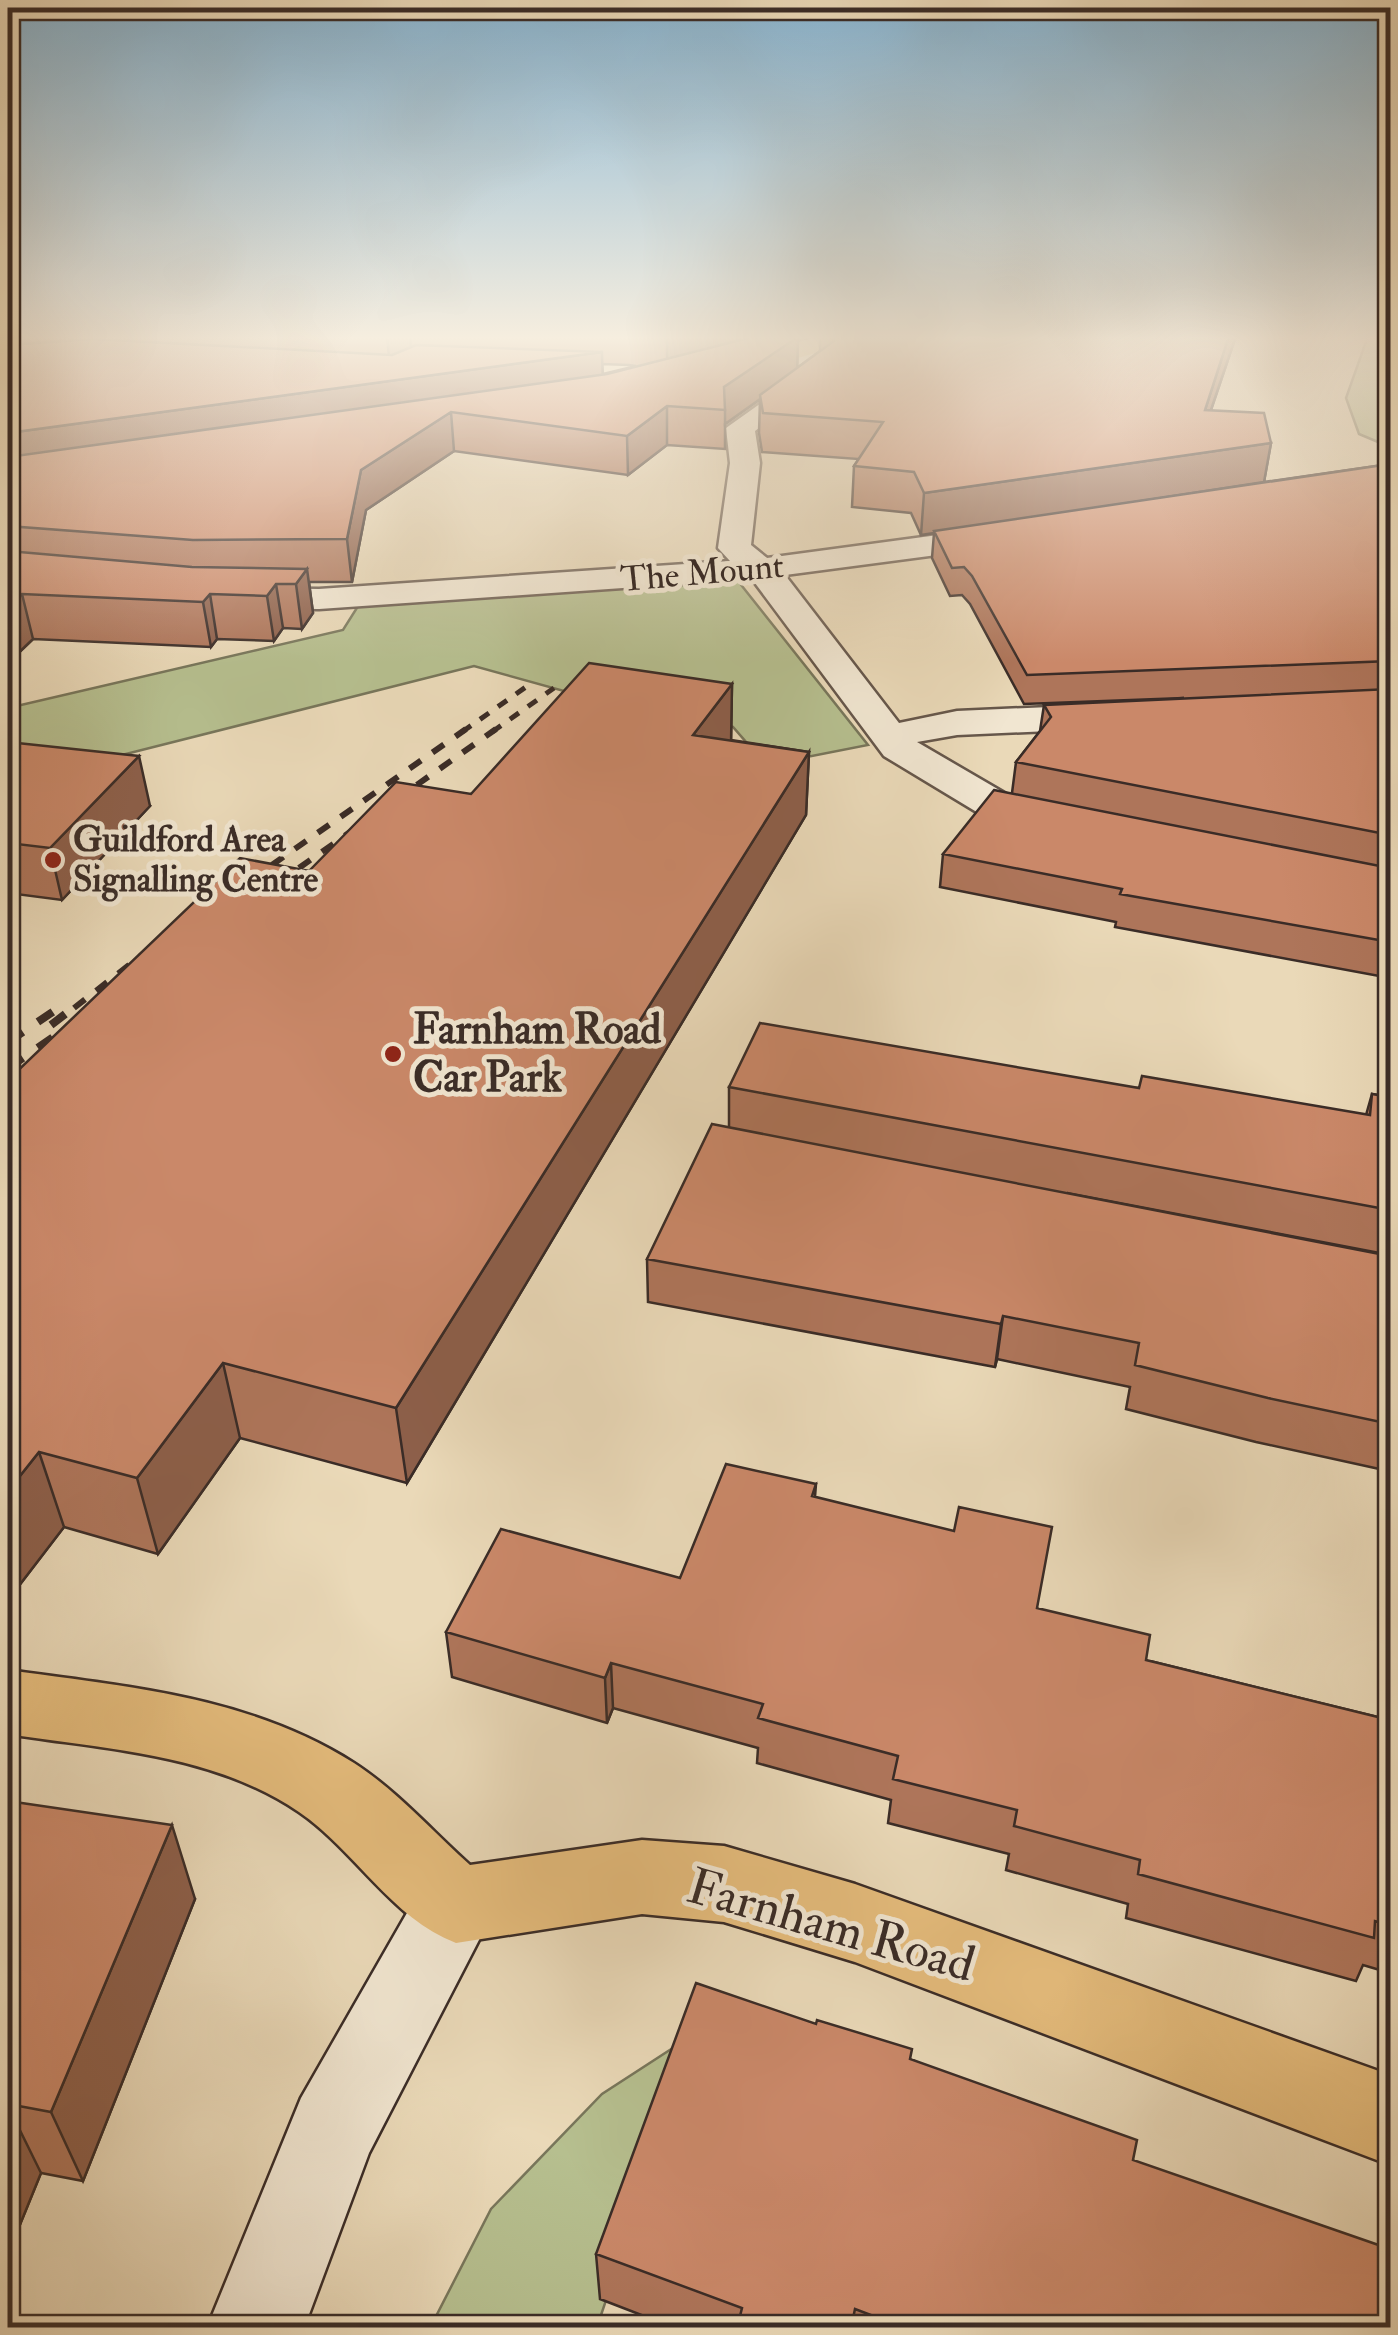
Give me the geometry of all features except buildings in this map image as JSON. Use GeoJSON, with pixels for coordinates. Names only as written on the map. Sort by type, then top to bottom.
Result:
{"type":"FeatureCollection","features":[{"type":"Feature","properties":{"kind":"main road"},"geometry":{"type":"LineString","coordinates":[[32,1704],[197,1729],[291,1768],[329,1788],[456,1905]]}},
{"type":"Feature","properties":{"kind":"main road","name":"Farnham Road"},"geometry":{"type":"LineString","coordinates":[[456,1905],[642,1877],[724,1884],[855,1922],[1390,2120]]}},
{"type":"Feature","properties":{"kind":"street"},"geometry":{"type":"LineString","coordinates":[[742,445],[745,463],[734,548],[758,569],[890,736],[920,764],[1000,808],[1098,828]]}},
{"type":"Feature","properties":{"kind":"street","name":"The Mount"},"geometry":{"type":"LineString","coordinates":[[200,596],[319,600],[758,569],[1036,532]]}},
{"type":"Feature","properties":{"kind":"street"},"geometry":{"type":"LineString","coordinates":[[890,736],[957,723],[1153,714]]}},
{"type":"Feature","properties":{"kind":"street"},"geometry":{"type":"LineString","coordinates":[[254,2328],[334,2130],[456,1905]]}},
{"type":"Feature","properties":{"kind":"green space"},"geometry":{"type":"Polygon","coordinates":[[[738,581],[868,745],[766,765],[733,727],[600,701],[474,666],[23,780],[8,758],[8,708],[343,630],[360,603],[738,581]]]}},
{"type":"Feature","properties":{"kind":"green space"},"geometry":{"type":"Polygon","coordinates":[[[696,2033],[597,2327],[430,2328],[491,2209],[602,2094],[696,2033]]]}},
{"type":"Feature","properties":{"kind":"railway"},"geometry":{"type":"LineString","coordinates":[[462,732],[533,682]]}},
{"type":"Feature","properties":{"kind":"railway"},"geometry":{"type":"LineString","coordinates":[[492,732],[554,688]]}},
{"type":"Feature","properties":{"kind":"railway"},"geometry":{"type":"LineString","coordinates":[[249,881],[466,729]]}},
{"type":"Feature","properties":{"kind":"railway"},"geometry":{"type":"LineString","coordinates":[[394,801],[496,729]]}},
{"type":"Feature","properties":{"kind":"railway"},"geometry":{"type":"LineString","coordinates":[[276,884],[366,821]]}},
{"type":"Feature","properties":{"kind":"railway"},"geometry":{"type":"LineString","coordinates":[[74,1008],[142,955]]}},
{"type":"Feature","properties":{"kind":"railway"},"geometry":{"type":"LineString","coordinates":[[51,1025],[77,1005]]}},
{"type":"Feature","properties":{"kind":"railway"},"geometry":{"type":"LineString","coordinates":[[8,1042],[57,1009]]}},
{"type":"Feature","properties":{"kind":"railway"},"geometry":{"type":"LineString","coordinates":[[8,1068],[74,1023]]}},
{"type":"Feature","properties":{"kind":"place","name":"Guildford Area Signalling Centre"},"geometry":{"type":"Point","coordinates":[53,860]}},
{"type":"Feature","properties":{"kind":"place","name":"Farnham Road Car Park"},"geometry":{"type":"Point","coordinates":[393,1054]}}]}
